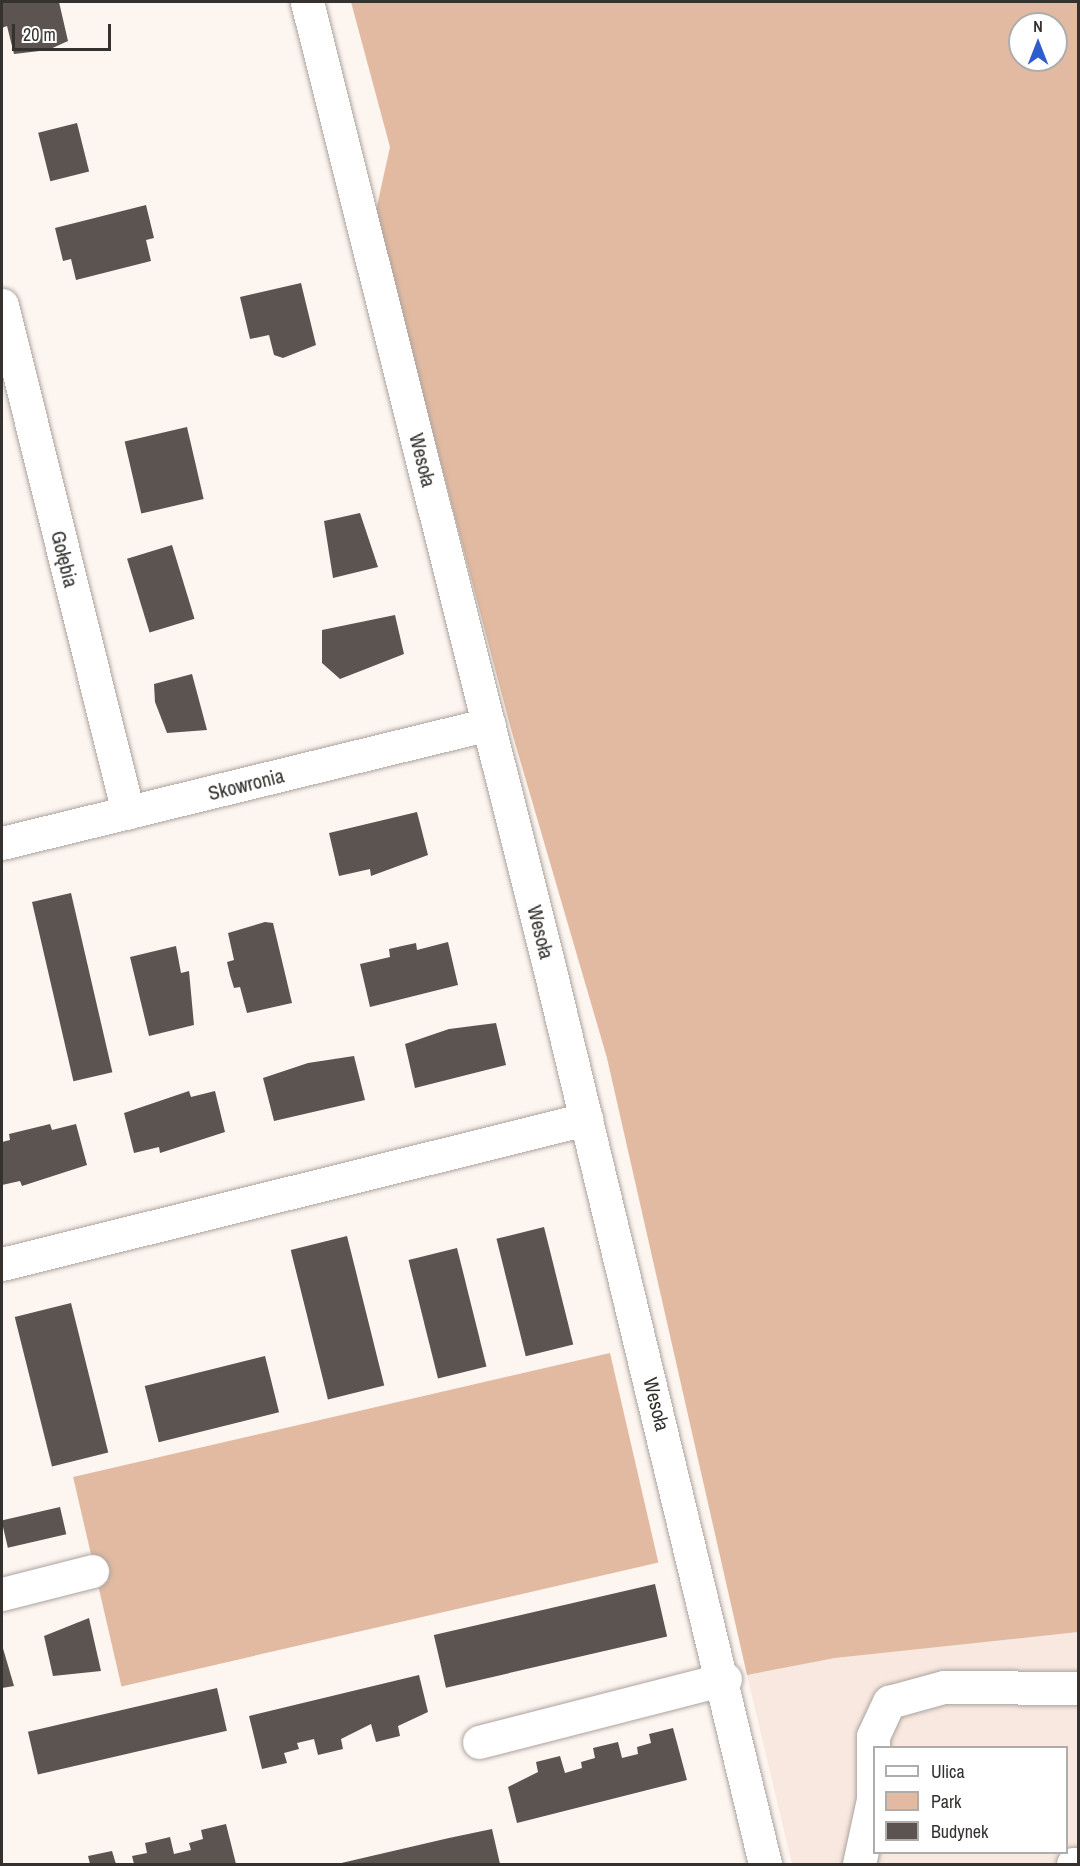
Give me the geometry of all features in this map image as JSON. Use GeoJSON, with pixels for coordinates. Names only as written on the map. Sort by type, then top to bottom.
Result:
{"type":"FeatureCollection","features":[{"type":"Feature","properties":{"kind":"street","name":"Wesoła"},"geometry":{"type":"LineString","coordinates":[[307,2],[489,724],[725,1679],[765,1864]]}},
{"type":"Feature","properties":{"kind":"street","name":"Gołębia"},"geometry":{"type":"LineString","coordinates":[[2,305],[128,813]]}},
{"type":"Feature","properties":{"kind":"street","name":"Skowronia"},"geometry":{"type":"LineString","coordinates":[[2,843],[489,724]]}},
{"type":"Feature","properties":{"kind":"street"},"geometry":{"type":"LineString","coordinates":[[2,1264],[586,1119]]}},
{"type":"Feature","properties":{"kind":"street"},"geometry":{"type":"LineString","coordinates":[[2,1594],[92,1571]]}},
{"type":"Feature","properties":{"kind":"street"},"geometry":{"type":"LineString","coordinates":[[479,1742],[725,1679]]}},
{"type":"Feature","properties":{"kind":"street"},"geometry":{"type":"LineString","coordinates":[[860,1864],[873,1799],[873,1736],[889,1702],[944,1687],[1078,1688]]}},
{"type":"Feature","properties":{"kind":"street"},"geometry":{"type":"LineString","coordinates":[[1073,1864],[1078,1864]]}},
{"type":"Feature","properties":{"kind":"shaded area"},"geometry":{"type":"Polygon","coordinates":[[[1078,1632],[1078,1864],[792,1864],[747,1675],[835,1658],[1078,1632]]]}},
{"type":"Feature","properties":{"kind":"green space"},"geometry":{"type":"Polygon","coordinates":[[[351,2],[1078,2],[1078,1632],[835,1658],[747,1675],[607,1058],[511,729],[375,215],[390,147],[351,2]]]}},
{"type":"Feature","properties":{"kind":"green space"},"geometry":{"type":"Polygon","coordinates":[[[610,1353],[658,1562],[121,1686],[73,1477],[610,1353]]]}},
{"type":"Feature","properties":{"kind":"building"},"geometry":{"type":"Polygon","coordinates":[[[2,2],[59,2],[68,41],[48,50],[14,54],[7,26],[2,28],[2,2]]]}},
{"type":"Feature","properties":{"kind":"building"},"geometry":{"type":"Polygon","coordinates":[[[77,123],[89,172],[50,181],[38,133],[77,123]]]}},
{"type":"Feature","properties":{"kind":"building"},"geometry":{"type":"Polygon","coordinates":[[[146,205],[154,238],[146,240],[151,261],[76,280],[71,259],[63,261],[55,228],[146,205]]]}},
{"type":"Feature","properties":{"kind":"building"},"geometry":{"type":"Polygon","coordinates":[[[301,283],[316,345],[283,358],[274,355],[269,335],[250,339],[240,297],[301,283]]]}},
{"type":"Feature","properties":{"kind":"building"},"geometry":{"type":"Polygon","coordinates":[[[187,427],[204,499],[141,514],[125,441],[187,427]]]}},
{"type":"Feature","properties":{"kind":"building"},"geometry":{"type":"Polygon","coordinates":[[[360,513],[378,567],[333,578],[324,521],[360,513]]]}},
{"type":"Feature","properties":{"kind":"building"},"geometry":{"type":"Polygon","coordinates":[[[172,545],[195,619],[150,632],[127,559],[172,545]]]}},
{"type":"Feature","properties":{"kind":"building"},"geometry":{"type":"Polygon","coordinates":[[[395,615],[404,654],[340,679],[322,663],[322,630],[395,615]]]}},
{"type":"Feature","properties":{"kind":"building"},"geometry":{"type":"Polygon","coordinates":[[[192,674],[207,730],[167,733],[155,702],[154,684],[192,674]]]}},
{"type":"Feature","properties":{"kind":"building"},"geometry":{"type":"Polygon","coordinates":[[[417,812],[428,855],[371,876],[370,869],[339,876],[329,833],[417,812]]]}},
{"type":"Feature","properties":{"kind":"building"},"geometry":{"type":"Polygon","coordinates":[[[71,893],[112,1072],[73,1081],[32,902],[71,893]]]}},
{"type":"Feature","properties":{"kind":"building"},"geometry":{"type":"Polygon","coordinates":[[[265,922],[273,923],[292,1003],[247,1013],[240,987],[234,988],[230,975],[227,962],[234,960],[228,933],[265,922]]]}},
{"type":"Feature","properties":{"kind":"building"},"geometry":{"type":"Polygon","coordinates":[[[448,942],[458,985],[370,1007],[360,964],[390,957],[389,949],[416,943],[417,950],[448,942]]]}},
{"type":"Feature","properties":{"kind":"building"},"geometry":{"type":"Polygon","coordinates":[[[176,946],[181,973],[189,971],[194,1025],[149,1036],[130,957],[176,946]]]}},
{"type":"Feature","properties":{"kind":"building"},"geometry":{"type":"Polygon","coordinates":[[[496,1023],[506,1065],[415,1088],[405,1044],[449,1029],[496,1023]]]}},
{"type":"Feature","properties":{"kind":"building"},"geometry":{"type":"Polygon","coordinates":[[[354,1056],[365,1100],[274,1121],[263,1078],[308,1063],[354,1056]]]}},
{"type":"Feature","properties":{"kind":"building"},"geometry":{"type":"Polygon","coordinates":[[[189,1091],[191,1097],[215,1091],[225,1132],[160,1153],[159,1147],[134,1153],[124,1113],[189,1091]]]}},
{"type":"Feature","properties":{"kind":"building"},"geometry":{"type":"Polygon","coordinates":[[[50,1124],[52,1130],[76,1124],[87,1165],[22,1186],[20,1181],[2,1185],[2,1142],[10,1140],[9,1134],[50,1124]]]}},
{"type":"Feature","properties":{"kind":"building"},"geometry":{"type":"Polygon","coordinates":[[[544,1227],[573,1344],[526,1356],[496,1239],[544,1227]]]}},
{"type":"Feature","properties":{"kind":"building"},"geometry":{"type":"Polygon","coordinates":[[[347,1236],[384,1385],[328,1399],[291,1250],[347,1236]]]}},
{"type":"Feature","properties":{"kind":"building"},"geometry":{"type":"Polygon","coordinates":[[[457,1248],[487,1366],[438,1378],[408,1260],[457,1248]]]}},
{"type":"Feature","properties":{"kind":"building"},"geometry":{"type":"Polygon","coordinates":[[[71,1303],[108,1452],[52,1466],[15,1317],[71,1303]]]}},
{"type":"Feature","properties":{"kind":"building"},"geometry":{"type":"Polygon","coordinates":[[[265,1356],[279,1412],[159,1442],[145,1386],[265,1356]]]}},
{"type":"Feature","properties":{"kind":"building"},"geometry":{"type":"Polygon","coordinates":[[[60,1507],[66,1534],[8,1548],[2,1520],[60,1507]]]}},
{"type":"Feature","properties":{"kind":"building"},"geometry":{"type":"Polygon","coordinates":[[[655,1584],[667,1637],[446,1688],[434,1635],[655,1584]]]}},
{"type":"Feature","properties":{"kind":"building"},"geometry":{"type":"Polygon","coordinates":[[[89,1618],[101,1671],[53,1676],[44,1636],[89,1618]]]}},
{"type":"Feature","properties":{"kind":"building"},"geometry":{"type":"Polygon","coordinates":[[[2,1645],[14,1686],[2,1688],[2,1645]]]}},
{"type":"Feature","properties":{"kind":"building"},"geometry":{"type":"Polygon","coordinates":[[[419,1675],[428,1712],[398,1726],[400,1736],[376,1742],[371,1724],[341,1739],[343,1749],[318,1755],[314,1739],[297,1743],[299,1749],[284,1753],[287,1763],[262,1769],[249,1716],[419,1675]]]}},
{"type":"Feature","properties":{"kind":"building"},"geometry":{"type":"Polygon","coordinates":[[[217,1688],[227,1731],[38,1775],[28,1732],[217,1688]]]}},
{"type":"Feature","properties":{"kind":"building"},"geometry":{"type":"Polygon","coordinates":[[[673,1728],[687,1780],[517,1823],[508,1787],[538,1772],[536,1762],[560,1756],[565,1773],[582,1768],[581,1762],[595,1758],[593,1748],[618,1742],[622,1758],[638,1754],[637,1747],[651,1743],[649,1734],[673,1728]]]}},
{"type":"Feature","properties":{"kind":"building"},"geometry":{"type":"Polygon","coordinates":[[[226,1824],[236,1864],[134,1864],[132,1856],[147,1853],[145,1843],[170,1837],[174,1854],[191,1850],[189,1843],[203,1839],[201,1830],[226,1824]]]}},
{"type":"Feature","properties":{"kind":"building"},"geometry":{"type":"Polygon","coordinates":[[[492,1829],[500,1864],[337,1864],[449,1838],[492,1829]]]}},
{"type":"Feature","properties":{"kind":"building"},"geometry":{"type":"Polygon","coordinates":[[[112,1851],[116,1864],[90,1864],[88,1856],[112,1851]]]}}]}
